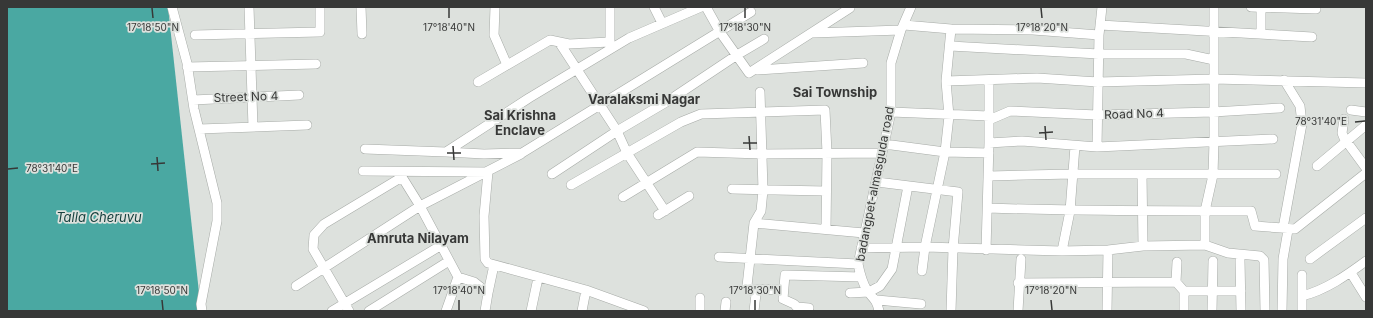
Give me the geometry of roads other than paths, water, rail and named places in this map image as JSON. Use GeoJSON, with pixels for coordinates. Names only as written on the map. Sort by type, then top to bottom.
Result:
{"type":"FeatureCollection","features":[{"type":"Feature","properties":{"kind":"street"},"geometry":{"type":"LineString","coordinates":[[172,7],[188,67],[199,129],[217,203],[217,220],[201,304],[202,311]]}},
{"type":"Feature","properties":{"kind":"street"},"geometry":{"type":"LineString","coordinates":[[249,7],[253,127]]}},
{"type":"Feature","properties":{"kind":"street"},"geometry":{"type":"LineString","coordinates":[[195,36],[250,33],[320,32],[320,7],[325,7]]}},
{"type":"Feature","properties":{"kind":"street"},"geometry":{"type":"LineString","coordinates":[[361,7],[362,34]]}},
{"type":"Feature","properties":{"kind":"street"},"geometry":{"type":"LineString","coordinates":[[495,7],[494,35],[507,65]]}},
{"type":"Feature","properties":{"kind":"street"},"geometry":{"type":"LineString","coordinates":[[610,7],[610,46]]}},
{"type":"Feature","properties":{"kind":"street"},"geometry":{"type":"LineString","coordinates":[[654,7],[662,23]]}},
{"type":"Feature","properties":{"kind":"street"},"geometry":{"type":"LineString","coordinates":[[446,152],[610,46],[701,7]]}},
{"type":"Feature","properties":{"kind":"street"},"geometry":{"type":"LineString","coordinates":[[706,7],[720,32],[737,55],[747,72],[751,73],[850,8]]}},
{"type":"Feature","properties":{"kind":"street","name":"badangpet-almasguda road"},"geometry":{"type":"LineString","coordinates":[[877,300],[869,292],[861,277],[858,264],[891,112],[891,63],[911,7]]}},
{"type":"Feature","properties":{"kind":"street"},"geometry":{"type":"LineString","coordinates":[[1097,146],[1099,35],[1102,7]]}},
{"type":"Feature","properties":{"kind":"street"},"geometry":{"type":"LineString","coordinates":[[1205,245],[1205,211],[1213,175],[1214,7]]}},
{"type":"Feature","properties":{"kind":"street"},"geometry":{"type":"LineString","coordinates":[[1251,7],[1316,9]]}},
{"type":"Feature","properties":{"kind":"street"},"geometry":{"type":"LineString","coordinates":[[1261,7],[1262,34]]}},
{"type":"Feature","properties":{"kind":"street"},"geometry":{"type":"LineString","coordinates":[[296,286],[420,206],[522,153],[599,104],[751,12]]}},
{"type":"Feature","properties":{"kind":"street"},"geometry":{"type":"LineString","coordinates":[[1100,25],[1215,33],[1312,37]]}},
{"type":"Feature","properties":{"kind":"street"},"geometry":{"type":"LineString","coordinates":[[812,33],[903,28],[1033,30],[1099,35]]}},
{"type":"Feature","properties":{"kind":"street"},"geometry":{"type":"LineString","coordinates":[[922,271],[925,247],[945,152],[949,116],[946,81],[951,29]]}},
{"type":"Feature","properties":{"kind":"street"},"geometry":{"type":"LineString","coordinates":[[552,174],[764,39]]}},
{"type":"Feature","properties":{"kind":"street"},"geometry":{"type":"LineString","coordinates":[[478,82],[550,40],[569,44],[610,46]]}},
{"type":"Feature","properties":{"kind":"street"},"geometry":{"type":"LineString","coordinates":[[559,42],[578,68],[599,104],[618,131],[627,153],[662,213],[689,196]]}},
{"type":"Feature","properties":{"kind":"street"},"geometry":{"type":"LineString","coordinates":[[950,46],[1099,54],[1186,54],[1214,60]]}},
{"type":"Feature","properties":{"kind":"street"},"geometry":{"type":"LineString","coordinates":[[756,70],[863,63]]}},
{"type":"Feature","properties":{"kind":"street"},"geometry":{"type":"LineString","coordinates":[[188,67],[316,64]]}},
{"type":"Feature","properties":{"kind":"street"},"geometry":{"type":"LineString","coordinates":[[946,81],[1037,78],[1098,82],[1214,79],[1366,83]]}},
{"type":"Feature","properties":{"kind":"street"},"geometry":{"type":"LineString","coordinates":[[986,250],[989,153],[989,80]]}},
{"type":"Feature","properties":{"kind":"street"},"geometry":{"type":"LineString","coordinates":[[1282,311],[1285,229],[1302,124],[1300,106],[1284,80]]}},
{"type":"Feature","properties":{"kind":"street"},"geometry":{"type":"LineString","coordinates":[[754,311],[756,294],[747,286],[754,223],[761,211],[763,190],[760,92]]}},
{"type":"Feature","properties":{"kind":"street","name":"Street No 4"},"geometry":{"type":"LineString","coordinates":[[193,100],[299,95]]}},
{"type":"Feature","properties":{"kind":"street","name":"Road No 4"},"geometry":{"type":"LineString","coordinates":[[989,118],[1010,111],[1097,115],[1213,112],[1280,108]]}},
{"type":"Feature","properties":{"kind":"street"},"geometry":{"type":"LineString","coordinates":[[571,185],[681,122],[701,114],[825,110],[827,153],[826,229]]}},
{"type":"Feature","properties":{"kind":"street"},"geometry":{"type":"LineString","coordinates":[[1351,110],[1366,112]]}},
{"type":"Feature","properties":{"kind":"street"},"geometry":{"type":"LineString","coordinates":[[891,112],[989,118]]}},
{"type":"Feature","properties":{"kind":"street"},"geometry":{"type":"LineString","coordinates":[[1344,119],[1342,133],[1346,141],[1366,168]]}},
{"type":"Feature","properties":{"kind":"street"},"geometry":{"type":"LineString","coordinates":[[199,129],[308,125]]}},
{"type":"Feature","properties":{"kind":"street"},"geometry":{"type":"LineString","coordinates":[[1317,166],[1366,125]]}},
{"type":"Feature","properties":{"kind":"street"},"geometry":{"type":"LineString","coordinates":[[989,143],[1022,141],[1075,146],[1097,146],[1273,139]]}},
{"type":"Feature","properties":{"kind":"street"},"geometry":{"type":"LineString","coordinates":[[884,144],[945,152],[989,153]]}},
{"type":"Feature","properties":{"kind":"street"},"geometry":{"type":"LineString","coordinates":[[1062,251],[1070,211],[1075,146]]}},
{"type":"Feature","properties":{"kind":"street"},"geometry":{"type":"LineString","coordinates":[[365,149],[484,154],[522,153]]}},
{"type":"Feature","properties":{"kind":"street"},"geometry":{"type":"LineString","coordinates":[[623,197],[697,152],[762,154],[881,154]]}},
{"type":"Feature","properties":{"kind":"street"},"geometry":{"type":"LineString","coordinates":[[363,171],[488,172]]}},
{"type":"Feature","properties":{"kind":"street"},"geometry":{"type":"LineString","coordinates":[[488,172],[484,216],[485,259],[488,263],[586,290],[630,309],[644,311]]}},
{"type":"Feature","properties":{"kind":"street"},"geometry":{"type":"LineString","coordinates":[[988,208],[1070,211],[1251,211],[1255,226],[1294,229],[1366,173]]}},
{"type":"Feature","properties":{"kind":"street"},"geometry":{"type":"LineString","coordinates":[[988,176],[1072,174],[1276,174]]}},
{"type":"Feature","properties":{"kind":"street"},"geometry":{"type":"LineString","coordinates":[[1142,174],[1143,246]]}},
{"type":"Feature","properties":{"kind":"street"},"geometry":{"type":"LineString","coordinates":[[347,307],[325,267],[313,249],[312,242],[314,235],[324,224],[402,178],[420,206],[440,246],[458,277],[474,282],[488,293]]}},
{"type":"Feature","properties":{"kind":"street"},"geometry":{"type":"LineString","coordinates":[[877,182],[958,192],[952,249],[951,311]]}},
{"type":"Feature","properties":{"kind":"street"},"geometry":{"type":"LineString","coordinates":[[850,293],[869,292],[880,286],[892,269],[908,186]]}},
{"type":"Feature","properties":{"kind":"street"},"geometry":{"type":"LineString","coordinates":[[732,189],[826,191]]}},
{"type":"Feature","properties":{"kind":"street"},"geometry":{"type":"LineString","coordinates":[[1310,259],[1366,218]]}},
{"type":"Feature","properties":{"kind":"street"},"geometry":{"type":"LineString","coordinates":[[754,223],[864,233]]}},
{"type":"Feature","properties":{"kind":"street"},"geometry":{"type":"LineString","coordinates":[[861,248],[925,247],[986,250],[1062,251],[1108,250],[1143,246],[1205,245],[1228,253],[1260,256],[1264,260],[1264,311]]}},
{"type":"Feature","properties":{"kind":"street"},"geometry":{"type":"LineString","coordinates":[[332,311],[347,307],[440,246]]}},
{"type":"Feature","properties":{"kind":"street"},"geometry":{"type":"LineString","coordinates":[[1108,250],[1108,311]]}},
{"type":"Feature","properties":{"kind":"street"},"geometry":{"type":"LineString","coordinates":[[719,257],[751,257],[858,264]]}},
{"type":"Feature","properties":{"kind":"street"},"geometry":{"type":"LineString","coordinates":[[1018,311],[1020,259]]}},
{"type":"Feature","properties":{"kind":"street"},"geometry":{"type":"LineString","coordinates":[[1240,260],[1241,311]]}},
{"type":"Feature","properties":{"kind":"street"},"geometry":{"type":"LineString","coordinates":[[369,311],[449,261]]}},
{"type":"Feature","properties":{"kind":"street"},"geometry":{"type":"LineString","coordinates":[[1212,311],[1213,261]]}},
{"type":"Feature","properties":{"kind":"street"},"geometry":{"type":"LineString","coordinates":[[1302,296],[1315,293],[1351,273],[1366,261]]}},
{"type":"Feature","properties":{"kind":"street"},"geometry":{"type":"LineString","coordinates":[[1176,262],[1176,282],[1184,291],[1184,311]]}},
{"type":"Feature","properties":{"kind":"street"},"geometry":{"type":"LineString","coordinates":[[485,311],[494,265]]}},
{"type":"Feature","properties":{"kind":"street"},"geometry":{"type":"LineString","coordinates":[[1351,273],[1366,297]]}},
{"type":"Feature","properties":{"kind":"street"},"geometry":{"type":"LineString","coordinates":[[809,308],[797,307],[783,298],[785,275],[861,277]]}},
{"type":"Feature","properties":{"kind":"street"},"geometry":{"type":"LineString","coordinates":[[1302,275],[1302,311]]}},
{"type":"Feature","properties":{"kind":"street"},"geometry":{"type":"LineString","coordinates":[[446,311],[458,277]]}},
{"type":"Feature","properties":{"kind":"street"},"geometry":{"type":"LineString","coordinates":[[531,311],[538,278]]}},
{"type":"Feature","properties":{"kind":"street"},"geometry":{"type":"LineString","coordinates":[[1018,283],[1074,284],[1108,282],[1176,282]]}},
{"type":"Feature","properties":{"kind":"street"},"geometry":{"type":"LineString","coordinates":[[752,289],[783,290]]}},
{"type":"Feature","properties":{"kind":"street"},"geometry":{"type":"LineString","coordinates":[[582,311],[586,290]]}},
{"type":"Feature","properties":{"kind":"street"},"geometry":{"type":"LineString","coordinates":[[1184,291],[1241,291]]}},
{"type":"Feature","properties":{"kind":"street"},"geometry":{"type":"LineString","coordinates":[[700,298],[700,311]]}},
{"type":"Feature","properties":{"kind":"street"},"geometry":{"type":"LineString","coordinates":[[879,311],[877,300],[921,304]]}},
{"type":"Feature","properties":{"kind":"water","name":"Talla Cheruvu"},"geometry":{"type":"Polygon","coordinates":[[[7,7],[168,7],[201,311],[7,311],[7,7]]]}},
{"type":"Feature","properties":{"kind":"district","name":"Sai Township"},"geometry":{"type":"Point","coordinates":[835,92]}},
{"type":"Feature","properties":{"kind":"district","name":"Varalaksmi Nagar"},"geometry":{"type":"Point","coordinates":[644,99]}},
{"type":"Feature","properties":{"kind":"district","name":"Sai Krishna Enclave"},"geometry":{"type":"Point","coordinates":[520,122]}},
{"type":"Feature","properties":{"kind":"district","name":"Amruta Nilayam"},"geometry":{"type":"Point","coordinates":[418,238]}}]}
